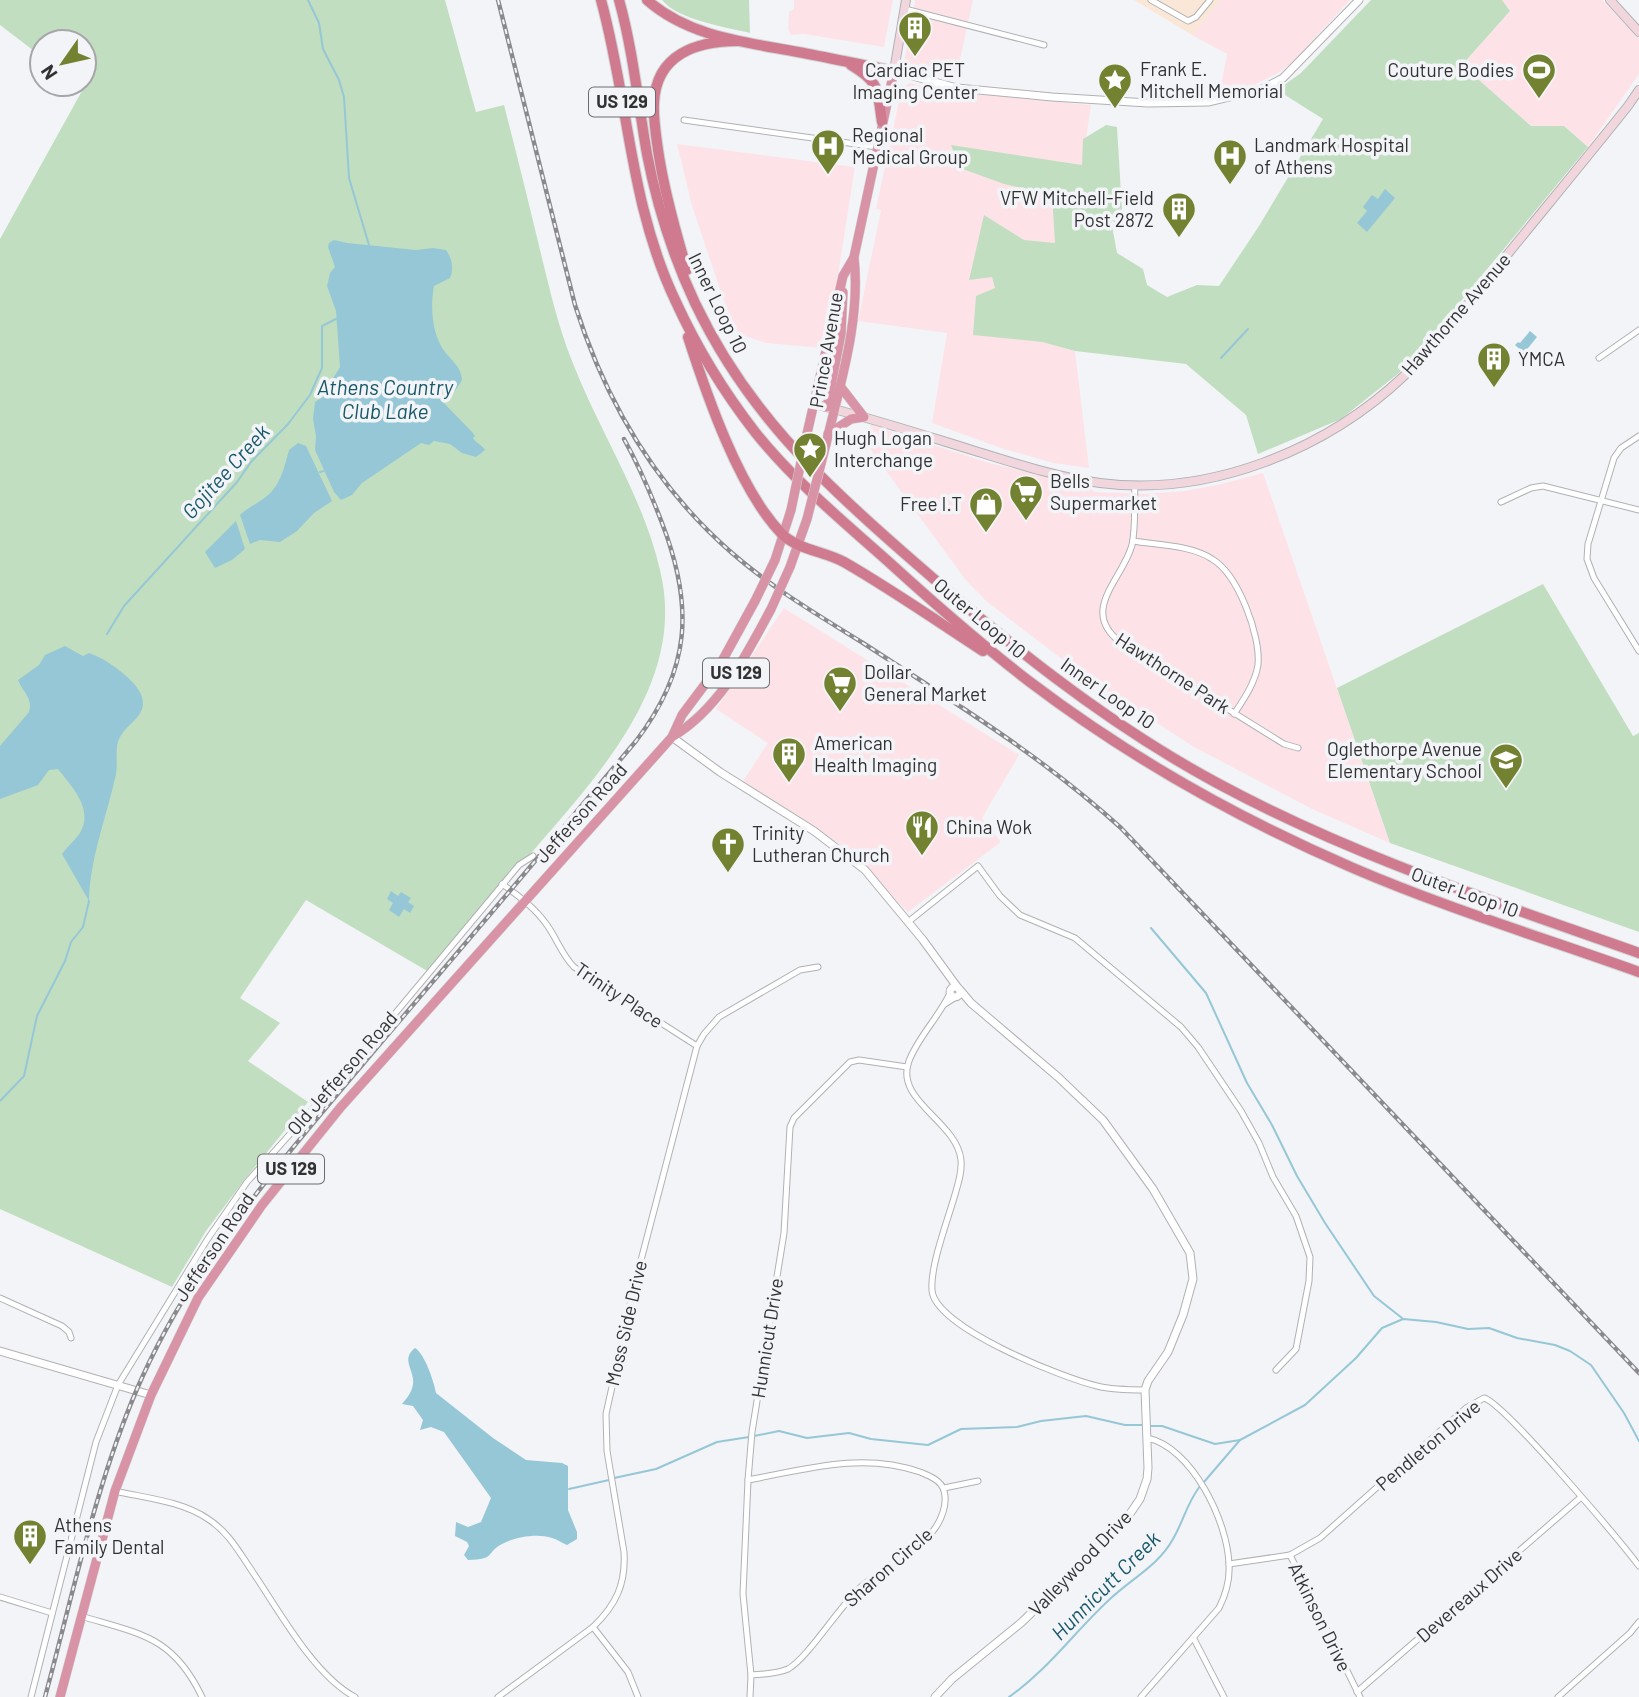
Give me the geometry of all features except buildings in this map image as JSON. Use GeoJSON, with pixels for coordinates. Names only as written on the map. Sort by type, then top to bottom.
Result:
{"type":"FeatureCollection","features":[{"type":"Feature","properties":{"kind":"highway","name":"Outer Loop 10"},"geometry":{"type":"LineString","coordinates":[[601,0],[613,47],[636,186],[657,257],[674,299],[714,373],[754,430],[791,472],[931,600],[1026,679],[1174,778],[1315,851],[1429,898],[1639,972]]}},
{"type":"Feature","properties":{"kind":"highway","name":"Inner Loop 10"},"geometry":{"type":"LineString","coordinates":[[619,0],[647,153],[659,205],[678,265],[711,335],[732,371],[795,452],[829,487],[1030,660],[1114,720],[1214,781],[1326,837],[1406,871],[1639,953]]}},
{"type":"Feature","properties":{"kind":"highway"},"geometry":{"type":"LineString","coordinates":[[647,0],[681,24],[738,41],[894,71]]}},
{"type":"Feature","properties":{"kind":"highway"},"geometry":{"type":"LineString","coordinates":[[711,335],[689,277],[667,200],[660,165],[654,94],[661,75],[683,52],[703,44],[738,41]]}},
{"type":"Feature","properties":{"kind":"highway"},"geometry":{"type":"LineString","coordinates":[[843,60],[874,82],[882,122]]}},
{"type":"Feature","properties":{"kind":"highway","name":"Prince Avenue"},"geometry":{"type":"LineString","coordinates":[[815,489],[831,408],[840,386],[853,309],[854,257],[894,71]]}},
{"type":"Feature","properties":{"kind":"highway","name":"Prince Avenue"},"geometry":{"type":"LineString","coordinates":[[800,470],[842,283],[854,257]]}},
{"type":"Feature","properties":{"kind":"highway"},"geometry":{"type":"LineString","coordinates":[[831,408],[844,302],[842,283]]}},
{"type":"Feature","properties":{"kind":"highway","name":"US 129"},"geometry":{"type":"LineString","coordinates":[[674,299],[709,396],[740,469],[763,510],[783,536]]}},
{"type":"Feature","properties":{"kind":"highway"},"geometry":{"type":"LineString","coordinates":[[828,434],[851,419],[864,417],[840,386]]}},
{"type":"Feature","properties":{"kind":"highway","name":"Jefferson Road"},"geometry":{"type":"LineString","coordinates":[[672,737],[682,715],[721,663],[755,601],[783,536],[800,470]]}},
{"type":"Feature","properties":{"kind":"highway","name":"Jefferson Road"},"geometry":{"type":"LineString","coordinates":[[60,1697],[116,1491],[151,1395],[198,1298],[262,1205],[340,1108],[672,737],[697,720],[735,675],[771,609],[790,567],[815,489]]}},
{"type":"Feature","properties":{"kind":"highway"},"geometry":{"type":"LineString","coordinates":[[783,536],[848,565],[1026,679]]}},
{"type":"Feature","properties":{"kind":"main road"},"geometry":{"type":"LineString","coordinates":[[1610,0],[1639,32]]}},
{"type":"Feature","properties":{"kind":"main road","name":"Prince Avenue"},"geometry":{"type":"LineString","coordinates":[[894,71],[905,4]]}},
{"type":"Feature","properties":{"kind":"main road","name":"Hawthorne Avenue"},"geometry":{"type":"LineString","coordinates":[[814,404],[1043,472],[1103,483],[1135,485],[1205,479],[1248,469],[1334,430],[1373,403],[1405,375],[1425,355],[1639,90]]}},
{"type":"Feature","properties":{"kind":"street"},"geometry":{"type":"LineString","coordinates":[[1151,0],[1188,21],[1210,0]]}},
{"type":"Feature","properties":{"kind":"street"},"geometry":{"type":"LineString","coordinates":[[894,71],[957,88],[1148,103],[1208,102],[1262,89],[1283,78],[1359,0]]}},
{"type":"Feature","properties":{"kind":"street"},"geometry":{"type":"LineString","coordinates":[[905,4],[1044,45]]}},
{"type":"Feature","properties":{"kind":"street"},"geometry":{"type":"LineString","coordinates":[[684,120],[877,147]]}},
{"type":"Feature","properties":{"kind":"street"},"geometry":{"type":"LineString","coordinates":[[1599,358],[1639,330]]}},
{"type":"Feature","properties":{"kind":"street"},"geometry":{"type":"LineString","coordinates":[[1639,436],[1621,448],[1614,458],[1588,544],[1589,566],[1594,578],[1639,651]]}},
{"type":"Feature","properties":{"kind":"street","name":"Hawthorne Park"},"geometry":{"type":"LineString","coordinates":[[1135,485],[1133,541],[1104,602],[1104,617],[1109,631],[1120,642],[1234,714],[1284,744],[1298,748]]}},
{"type":"Feature","properties":{"kind":"street"},"geometry":{"type":"LineString","coordinates":[[1501,502],[1531,488],[1543,486],[1639,510]]}},
{"type":"Feature","properties":{"kind":"street"},"geometry":{"type":"LineString","coordinates":[[1133,541],[1205,555],[1220,565],[1234,580],[1255,637],[1258,657],[1253,682],[1234,714]]}},
{"type":"Feature","properties":{"kind":"street"},"geometry":{"type":"LineString","coordinates":[[672,737],[865,870],[944,969],[955,993],[971,1003],[1058,1077],[1103,1120],[1153,1189],[1191,1253],[1193,1279],[1183,1315],[1168,1352],[1145,1390],[1095,1385],[1053,1372],[963,1326],[937,1306],[932,1295],[932,1282],[960,1178],[961,1162],[958,1147],[951,1134],[915,1096],[909,1083],[907,1067],[913,1053],[955,993]]}},
{"type":"Feature","properties":{"kind":"street","name":"Old Jefferson Road"},"geometry":{"type":"LineString","coordinates":[[31,1697],[96,1442],[118,1385],[207,1240],[247,1182],[358,1058],[502,884],[519,865],[533,856]]}},
{"type":"Feature","properties":{"kind":"street"},"geometry":{"type":"LineString","coordinates":[[908,922],[978,866],[1011,908],[1020,915],[1075,938],[1174,1021],[1198,1047],[1259,1143],[1273,1177],[1296,1216],[1310,1257],[1306,1298],[1296,1349],[1276,1370]]}},
{"type":"Feature","properties":{"kind":"street","name":"Trinity Place"},"geometry":{"type":"LineString","coordinates":[[502,884],[525,901],[548,927],[574,967],[697,1046]]}},
{"type":"Feature","properties":{"kind":"street","name":"Moss Side Drive"},"geometry":{"type":"LineString","coordinates":[[498,1697],[593,1627],[613,1604],[621,1587],[625,1567],[606,1437],[608,1402],[641,1261],[697,1046],[719,1017],[800,970],[818,967]]}},
{"type":"Feature","properties":{"kind":"street","name":"Hunnicut Drive"},"geometry":{"type":"LineString","coordinates":[[750,1697],[751,1675],[743,1594],[748,1480],[752,1432],[783,1233],[791,1124],[850,1062],[859,1060],[907,1067]]}},
{"type":"Feature","properties":{"kind":"street"},"geometry":{"type":"LineString","coordinates":[[0,1298],[62,1326],[71,1338]]}},
{"type":"Feature","properties":{"kind":"street"},"geometry":{"type":"LineString","coordinates":[[0,1351],[151,1395]]}},
{"type":"Feature","properties":{"kind":"street","name":"Valleywood Drive"},"geometry":{"type":"LineString","coordinates":[[935,1697],[952,1679],[1012,1632],[1125,1521],[1140,1499],[1147,1479],[1145,1390]]}},
{"type":"Feature","properties":{"kind":"street","name":"Pendleton Drive"},"geometry":{"type":"LineString","coordinates":[[1290,1555],[1320,1538],[1466,1408],[1484,1398],[1493,1402],[1508,1416],[1639,1566]]}},
{"type":"Feature","properties":{"kind":"street"},"geometry":{"type":"LineString","coordinates":[[1141,1697],[1214,1615],[1224,1599],[1229,1563],[1218,1518],[1190,1467],[1179,1455],[1147,1438]]}},
{"type":"Feature","properties":{"kind":"street"},"geometry":{"type":"LineString","coordinates":[[748,1480],[828,1466],[875,1462],[924,1474],[938,1481],[944,1488],[978,1480]]}},
{"type":"Feature","properties":{"kind":"street","name":"Sharon Circle"},"geometry":{"type":"LineString","coordinates":[[751,1675],[778,1672],[794,1665],[860,1588],[933,1532],[944,1507],[944,1488]]}},
{"type":"Feature","properties":{"kind":"street"},"geometry":{"type":"LineString","coordinates":[[116,1491],[186,1508],[217,1525],[236,1546],[321,1671],[335,1685],[355,1697]]}},
{"type":"Feature","properties":{"kind":"street","name":"Devereaux Drive"},"geometry":{"type":"LineString","coordinates":[[1358,1694],[1580,1498]]}},
{"type":"Feature","properties":{"kind":"street","name":"Atkinson Drive"},"geometry":{"type":"LineString","coordinates":[[1229,1563],[1290,1555],[1358,1694]]}},
{"type":"Feature","properties":{"kind":"street"},"geometry":{"type":"LineString","coordinates":[[0,1597],[52,1613]]}},
{"type":"Feature","properties":{"kind":"street"},"geometry":{"type":"LineString","coordinates":[[81,1616],[156,1641],[189,1670],[202,1697]]}},
{"type":"Feature","properties":{"kind":"street"},"geometry":{"type":"LineString","coordinates":[[1558,1697],[1639,1622]]}},
{"type":"Feature","properties":{"kind":"street"},"geometry":{"type":"LineString","coordinates":[[593,1627],[628,1672],[639,1697]]}},
{"type":"Feature","properties":{"kind":"street"},"geometry":{"type":"LineString","coordinates":[[1194,1639],[1224,1697]]}},
{"type":"Feature","properties":{"kind":"shaded area"},"geometry":{"type":"Polygon","coordinates":[[[794,0],[893,0],[884,47],[804,34],[791,35],[788,29],[789,12],[794,9],[794,0]]]}},
{"type":"Feature","properties":{"kind":"shaded area"},"geometry":{"type":"Polygon","coordinates":[[[915,0],[973,0],[956,78],[903,68],[915,0]]]}},
{"type":"Feature","properties":{"kind":"shaded area"},"geometry":{"type":"Polygon","coordinates":[[[1134,0],[1221,0],[1192,35],[1134,0]]]}},
{"type":"Feature","properties":{"kind":"shaded area"},"geometry":{"type":"Polygon","coordinates":[[[1221,0],[1350,0],[1293,62],[1280,72],[1252,86],[1220,91],[1227,54],[1192,35],[1221,0]]]}},
{"type":"Feature","properties":{"kind":"shaded area"},"geometry":{"type":"Polygon","coordinates":[[[1502,0],[1602,0],[1639,38],[1639,74],[1588,147],[1564,126],[1531,126],[1462,65],[1510,11],[1502,0]]]}},
{"type":"Feature","properties":{"kind":"shaded area"},"geometry":{"type":"Polygon","coordinates":[[[910,83],[943,90],[1091,105],[1081,172],[1042,342],[1075,351],[1089,468],[1053,463],[932,423],[947,333],[858,321],[881,210],[876,209],[902,87],[910,83]]]}},
{"type":"Feature","properties":{"kind":"shaded area"},"geometry":{"type":"Polygon","coordinates":[[[677,144],[855,167],[832,313],[823,348],[766,343],[738,334],[692,206],[677,144]]]}},
{"type":"Feature","properties":{"kind":"shaded area"},"geometry":{"type":"Polygon","coordinates":[[[871,425],[993,464],[1087,486],[1095,492],[1146,494],[1184,491],[1263,473],[1390,843],[1312,809],[1194,747],[1080,673],[986,601],[965,579],[862,438],[871,425]]]}},
{"type":"Feature","properties":{"kind":"shaded area"},"geometry":{"type":"Polygon","coordinates":[[[784,608],[1019,755],[982,818],[1001,842],[908,912],[840,844],[743,781],[768,743],[716,709],[784,608]]]}},
{"type":"Feature","properties":{"kind":"green space"},"geometry":{"type":"Polygon","coordinates":[[[0,0],[445,0],[476,112],[504,105],[563,335],[583,387],[643,516],[660,570],[665,613],[660,654],[647,693],[627,730],[576,800],[429,972],[306,900],[240,998],[280,1023],[248,1061],[308,1102],[206,1231],[172,1287],[0,1209],[0,239],[78,98],[98,98],[98,28],[28,28],[28,46],[0,25],[0,0]]]}},
{"type":"Feature","properties":{"kind":"green space"},"geometry":{"type":"Polygon","coordinates":[[[662,0],[749,0],[750,33],[691,18],[669,7],[662,0]]]}},
{"type":"Feature","properties":{"kind":"green space"},"geometry":{"type":"Polygon","coordinates":[[[1371,0],[1502,0],[1510,11],[1462,65],[1531,126],[1564,126],[1588,147],[1399,373],[1341,419],[1258,454],[1246,415],[1186,364],[1075,351],[1042,342],[973,335],[976,296],[995,288],[992,277],[969,280],[984,215],[1024,240],[1055,243],[1052,195],[1004,184],[960,168],[951,145],[1082,165],[1083,139],[1106,125],[1117,127],[1123,227],[1111,220],[1117,253],[1143,269],[1147,285],[1167,297],[1197,285],[1219,286],[1259,226],[1323,119],[1277,90],[1301,73],[1371,0]]]}},
{"type":"Feature","properties":{"kind":"green space","name":"Oglethorpe Avenue Elementary School"},"geometry":{"type":"Polygon","coordinates":[[[1543,584],[1633,736],[1639,733],[1639,932],[1390,843],[1337,688],[1543,584]]]}},
{"type":"Feature","properties":{"kind":"water"},"geometry":{"type":"Polygon","coordinates":[[[1385,189],[1395,198],[1367,232],[1357,223],[1367,211],[1363,207],[1372,195],[1378,199],[1385,189]]]}},
{"type":"Feature","properties":{"kind":"water","name":"Athens Country Club Lake"},"geometry":{"type":"Polygon","coordinates":[[[334,240],[416,250],[446,250],[452,271],[450,278],[434,286],[433,320],[437,337],[458,368],[462,380],[455,391],[444,390],[439,398],[472,432],[474,440],[485,450],[476,457],[462,453],[450,444],[434,441],[429,445],[421,443],[362,483],[352,495],[341,500],[334,492],[315,450],[313,419],[315,402],[329,393],[332,380],[340,367],[336,311],[327,286],[330,273],[335,267],[328,247],[334,240]]]}},
{"type":"Feature","properties":{"kind":"water"},"geometry":{"type":"Polygon","coordinates":[[[1530,331],[1537,337],[1524,353],[1515,345],[1530,331]]]}},
{"type":"Feature","properties":{"kind":"water"},"geometry":{"type":"Polygon","coordinates":[[[298,443],[306,446],[332,501],[280,542],[260,540],[250,544],[240,515],[274,489],[289,450],[298,443]]]}},
{"type":"Feature","properties":{"kind":"water"},"geometry":{"type":"Polygon","coordinates":[[[236,521],[245,549],[232,560],[215,568],[205,552],[236,521]]]}},
{"type":"Feature","properties":{"kind":"water"},"geometry":{"type":"Polygon","coordinates":[[[65,646],[83,656],[89,653],[96,656],[120,670],[139,690],[143,704],[138,716],[118,742],[116,774],[96,853],[89,901],[62,854],[80,833],[84,824],[83,807],[75,791],[58,769],[49,770],[38,785],[0,799],[0,746],[29,712],[30,707],[29,699],[18,680],[39,665],[45,655],[65,646]]]}},
{"type":"Feature","properties":{"kind":"water"},"geometry":{"type":"Polygon","coordinates":[[[391,891],[398,896],[401,892],[411,898],[408,902],[414,906],[410,913],[404,909],[399,917],[389,910],[393,903],[387,899],[391,891]]]}},
{"type":"Feature","properties":{"kind":"water"},"geometry":{"type":"Polygon","coordinates":[[[415,1348],[426,1362],[436,1393],[493,1438],[526,1460],[562,1463],[568,1466],[568,1510],[577,1539],[567,1545],[546,1537],[513,1539],[502,1544],[487,1557],[468,1560],[464,1555],[469,1546],[467,1542],[455,1536],[456,1522],[468,1527],[481,1522],[491,1498],[444,1432],[431,1427],[420,1430],[423,1420],[413,1406],[402,1404],[412,1387],[413,1379],[408,1361],[415,1348]]]}},
{"type":"Feature","properties":{"kind":"waterway"},"geometry":{"type":"LineString","coordinates":[[308,0],[319,23],[323,49],[339,80],[344,97],[349,178],[369,245]]}},
{"type":"Feature","properties":{"kind":"waterway","name":"Gojitee Creek"},"geometry":{"type":"LineString","coordinates":[[107,634],[124,606],[237,482],[251,462],[288,424],[310,395],[322,368],[322,326],[336,319]]}},
{"type":"Feature","properties":{"kind":"waterway"},"geometry":{"type":"LineString","coordinates":[[1221,358],[1248,329]]}},
{"type":"Feature","properties":{"kind":"waterway"},"geometry":{"type":"LineString","coordinates":[[320,472],[324,471]]}},
{"type":"Feature","properties":{"kind":"waterway"},"geometry":{"type":"LineString","coordinates":[[0,1101],[24,1076],[37,1016],[65,961],[71,942],[83,927],[89,901]]}},
{"type":"Feature","properties":{"kind":"waterway"},"geometry":{"type":"LineString","coordinates":[[1151,928],[1206,993],[1247,1083],[1325,1223],[1374,1296],[1402,1318]]}},
{"type":"Feature","properties":{"kind":"waterway","name":"Hunnicutt Creek"},"geometry":{"type":"LineString","coordinates":[[1204,1482],[1240,1440],[1305,1405],[1356,1358],[1382,1328],[1403,1319],[1468,1329],[1489,1328],[1570,1351],[1591,1365],[1624,1413],[1639,1441]]}},
{"type":"Feature","properties":{"kind":"waterway"},"geometry":{"type":"LineString","coordinates":[[754,1436],[779,1431],[807,1438],[849,1433],[871,1439],[928,1445],[961,1429],[1017,1427],[1041,1421],[1086,1416],[1125,1425],[1142,1425]]}},
{"type":"Feature","properties":{"kind":"waterway"},"geometry":{"type":"LineString","coordinates":[[1148,1426],[1162,1426],[1215,1444],[1240,1440]]}},
{"type":"Feature","properties":{"kind":"waterway"},"geometry":{"type":"LineString","coordinates":[[614,1478],[656,1469],[717,1442],[749,1437]]}},
{"type":"Feature","properties":{"kind":"waterway"},"geometry":{"type":"LineString","coordinates":[[569,1489],[609,1480]]}},
{"type":"Feature","properties":{"kind":"waterway","name":"Hunnicutt Creek"},"geometry":{"type":"LineString","coordinates":[[1009,1697],[1037,1674],[1097,1611],[1160,1557],[1173,1539],[1200,1486]]}},
{"type":"Feature","properties":{"kind":"railway"},"geometry":{"type":"LineString","coordinates":[[498,0],[575,305],[587,340],[601,375],[636,440],[680,500],[732,553],[763,578],[996,730],[1060,777],[1121,828],[1639,1373]]}},
{"type":"Feature","properties":{"kind":"railway"},"geometry":{"type":"LineString","coordinates":[[45,1697],[86,1541],[122,1426],[159,1342],[185,1297],[212,1254],[274,1171],[636,741],[668,688],[682,636],[679,582],[658,512],[624,439]]}},
{"type":"Feature","properties":{"kind":"place","name":"Cardiac PET Imaging Center"},"geometry":{"type":"Point","coordinates":[915,58]}},
{"type":"Feature","properties":{"kind":"place","name":"Couture Bodies"},"geometry":{"type":"Point","coordinates":[1539,100]}},
{"type":"Feature","properties":{"kind":"place","name":"Frank E. Mitchell Memorial"},"geometry":{"type":"Point","coordinates":[1115,110]}},
{"type":"Feature","properties":{"kind":"place","name":"Regional Medical Group"},"geometry":{"type":"Point","coordinates":[828,176]}},
{"type":"Feature","properties":{"kind":"place","name":"Landmark Hospital of Athens"},"geometry":{"type":"Point","coordinates":[1230,186]}},
{"type":"Feature","properties":{"kind":"place","name":"VFW Mitchell-Field Post 2872"},"geometry":{"type":"Point","coordinates":[1179,239]}},
{"type":"Feature","properties":{"kind":"place","name":"YMCA"},"geometry":{"type":"Point","coordinates":[1494,389]}},
{"type":"Feature","properties":{"kind":"place","name":"Hugh Logan Interchange"},"geometry":{"type":"Point","coordinates":[810,479]}},
{"type":"Feature","properties":{"kind":"place","name":"Bells Supermarket"},"geometry":{"type":"Point","coordinates":[1026,522]}},
{"type":"Feature","properties":{"kind":"place","name":"Free I.T"},"geometry":{"type":"Point","coordinates":[986,534]}},
{"type":"Feature","properties":{"kind":"place","name":"Dollar General Market"},"geometry":{"type":"Point","coordinates":[840,713]}},
{"type":"Feature","properties":{"kind":"place","name":"American Health Imaging"},"geometry":{"type":"Point","coordinates":[789,784]}},
{"type":"Feature","properties":{"kind":"place","name":"Oglethorpe Avenue Elementary School"},"geometry":{"type":"Point","coordinates":[1506,790]}},
{"type":"Feature","properties":{"kind":"place","name":"China Wok"},"geometry":{"type":"Point","coordinates":[922,857]}},
{"type":"Feature","properties":{"kind":"place","name":"Trinity Lutheran Church"},"geometry":{"type":"Point","coordinates":[728,874]}},
{"type":"Feature","properties":{"kind":"place","name":"Athens Family Dental"},"geometry":{"type":"Point","coordinates":[30,1566]}}]}
